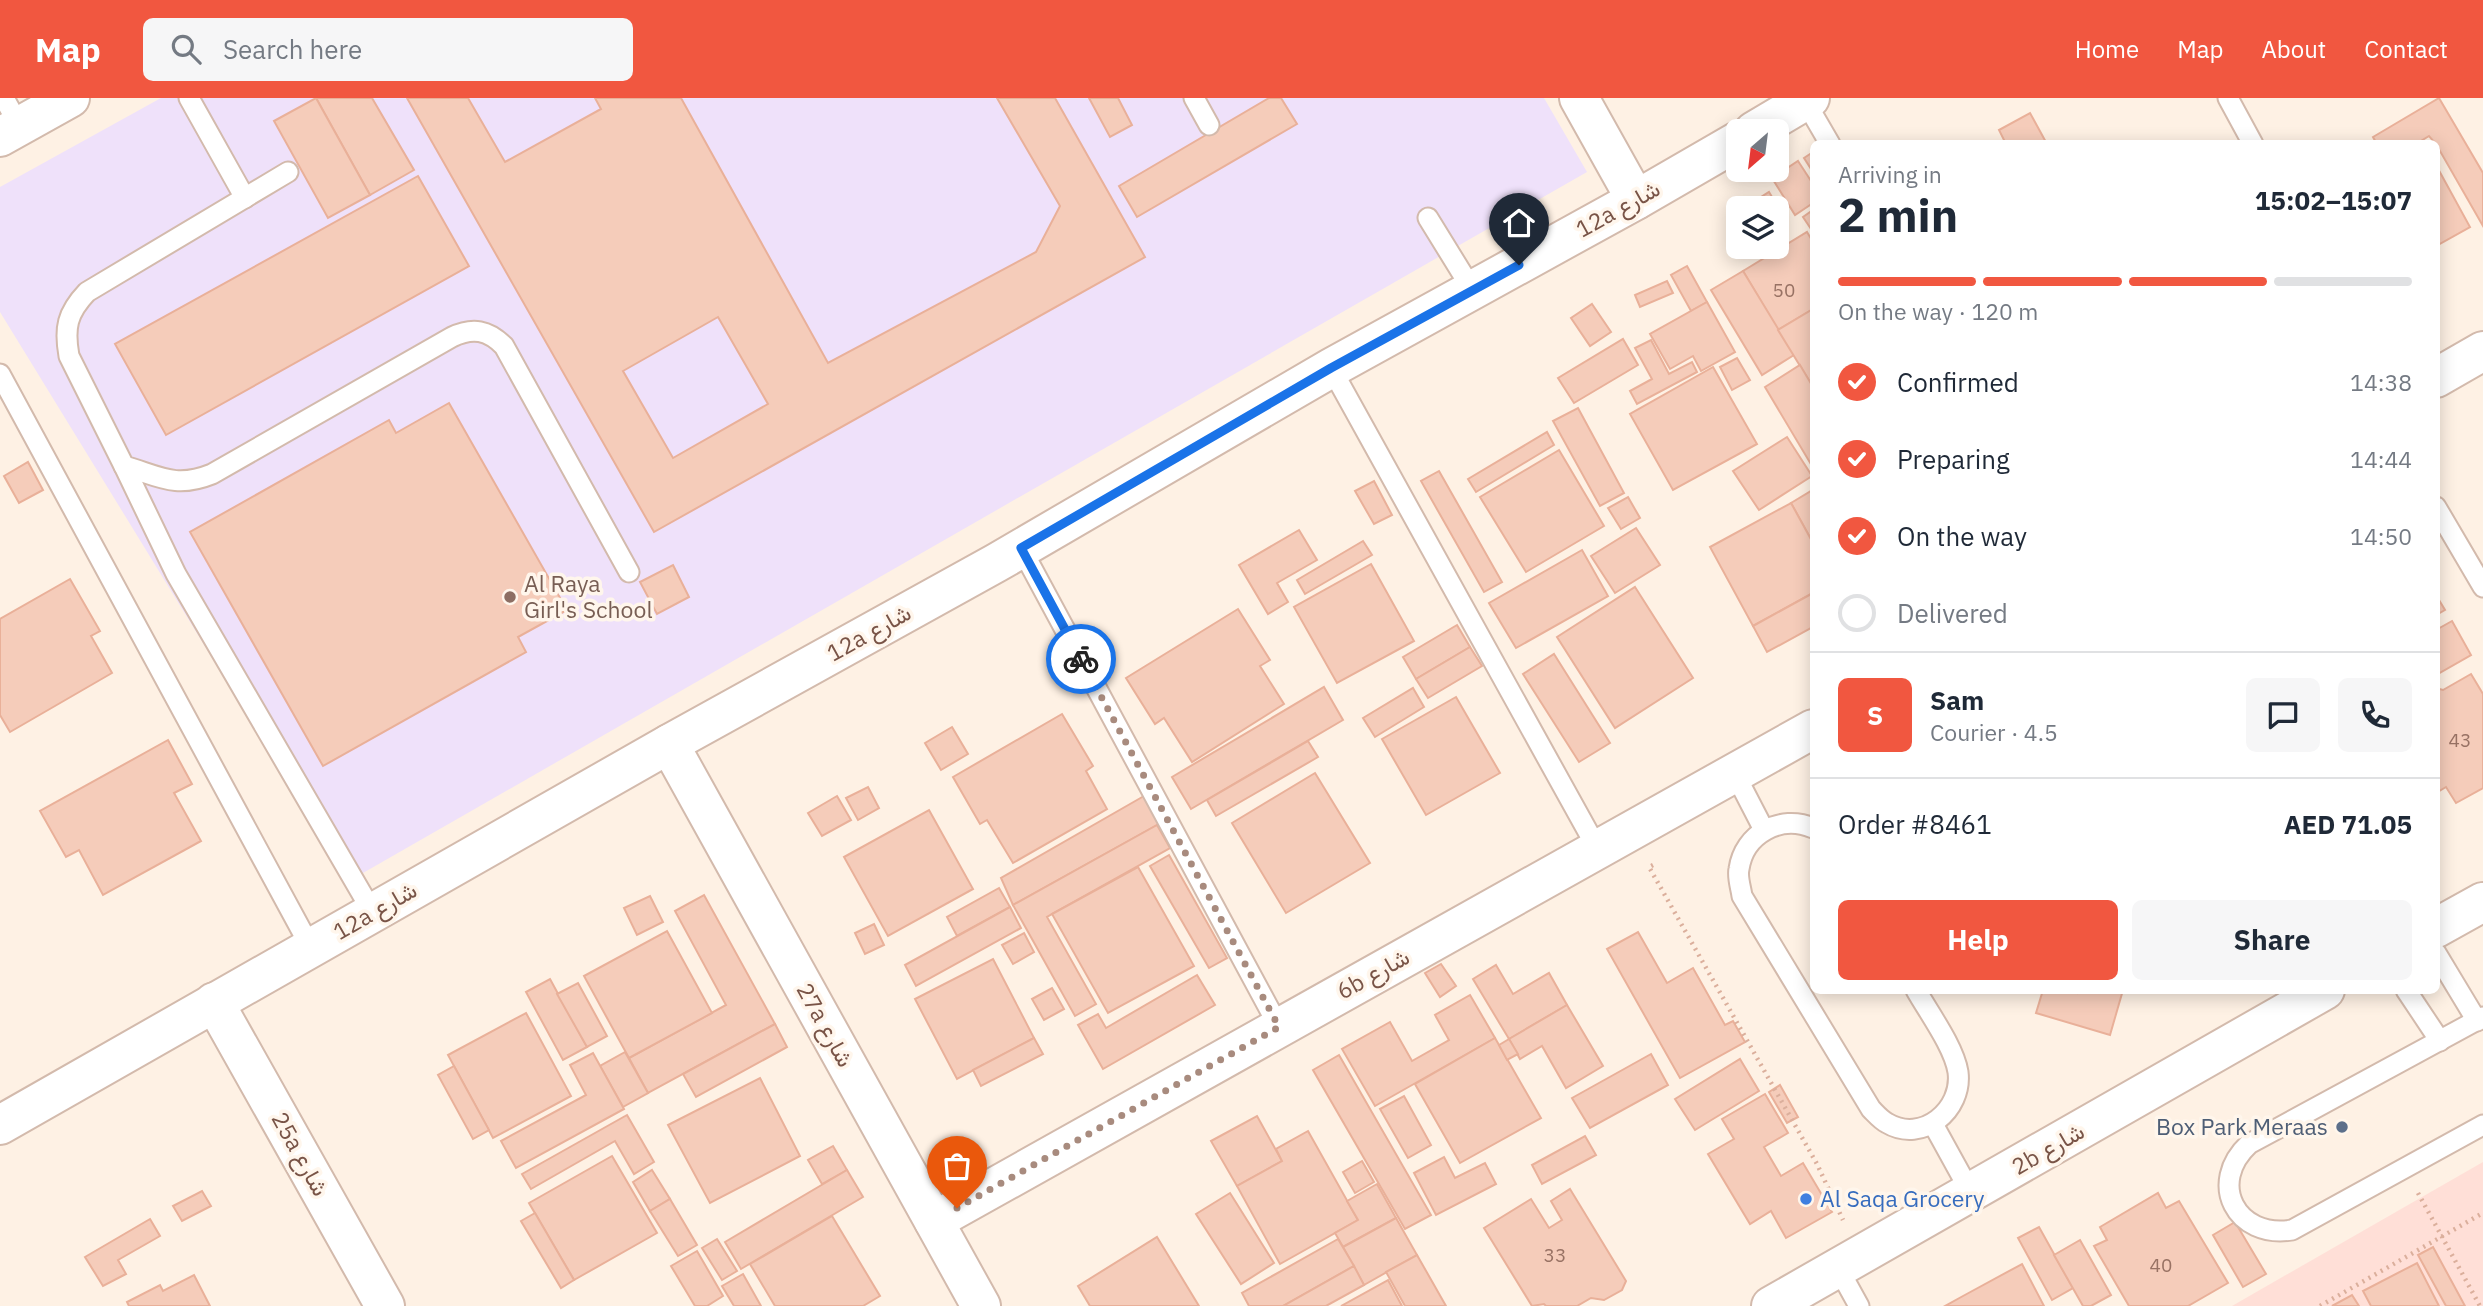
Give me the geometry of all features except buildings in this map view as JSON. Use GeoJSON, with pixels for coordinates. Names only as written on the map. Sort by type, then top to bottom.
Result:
{"type":"FeatureCollection","features":[{"type":"Feature","properties":{"kind":"street"},"geometry":{"type":"LineString","coordinates":[[8,121],[70,98]]}},
{"type":"Feature","properties":{"kind":"street"},"geometry":{"type":"LineString","coordinates":[[1579,98],[1636,200]]}},
{"type":"Feature","properties":{"kind":"street"},"geometry":{"type":"LineString","coordinates":[[1775,119],[1808,100]]}},
{"type":"Feature","properties":{"kind":"street","name":"12a شارع"},"geometry":{"type":"LineString","coordinates":[[0,1125],[669,744],[1021,548],[1331,368],[1726,148]]}},
{"type":"Feature","properties":{"kind":"street"},"geometry":{"type":"LineString","coordinates":[[2440,376],[2483,351]]}},
{"type":"Feature","properties":{"kind":"street","name":"6b شارع"},"geometry":{"type":"LineString","coordinates":[[934,1221],[1810,731]]}},
{"type":"Feature","properties":{"kind":"street","name":"27a شارع"},"geometry":{"type":"LineString","coordinates":[[669,744],[934,1221],[976,1304]]}},
{"type":"Feature","properties":{"kind":"street"},"geometry":{"type":"LineString","coordinates":[[2440,926],[2483,902]]}},
{"type":"Feature","properties":{"kind":"street","name":"2b شارع"},"geometry":{"type":"LineString","coordinates":[[1771,1306],[2318,994]]}},
{"type":"Feature","properties":{"kind":"street","name":"25a شارع"},"geometry":{"type":"LineString","coordinates":[[214,1002],[386,1306]]}},
{"type":"Feature","properties":{"kind":"lane"},"geometry":{"type":"LineString","coordinates":[[189,98],[245,198]]}},
{"type":"Feature","properties":{"kind":"lane"},"geometry":{"type":"LineString","coordinates":[[1194,98],[1209,125]]}},
{"type":"Feature","properties":{"kind":"lane"},"geometry":{"type":"LineString","coordinates":[[2228,98],[2251,140]]}},
{"type":"Feature","properties":{"kind":"lane"},"geometry":{"type":"LineString","coordinates":[[1808,100],[1828,140]]}},
{"type":"Feature","properties":{"kind":"lane"},"geometry":{"type":"LineString","coordinates":[[288,172],[87,292],[75,305],[68,321],[65,339],[69,356],[176,575],[373,913]]}},
{"type":"Feature","properties":{"kind":"lane"},"geometry":{"type":"LineString","coordinates":[[1429,218],[1473,291]]}},
{"type":"Feature","properties":{"kind":"lane"},"geometry":{"type":"LineString","coordinates":[[124,466],[161,480],[195,481],[212,474],[452,337],[466,330],[480,330],[494,336],[504,346],[629,572]]}},
{"type":"Feature","properties":{"kind":"lane"},"geometry":{"type":"LineString","coordinates":[[1331,368],[1597,848]]}},
{"type":"Feature","properties":{"kind":"lane"},"geometry":{"type":"LineString","coordinates":[[0,373],[311,948]]}},
{"type":"Feature","properties":{"kind":"lane"},"geometry":{"type":"LineString","coordinates":[[2440,514],[2483,587]]}},
{"type":"Feature","properties":{"kind":"lane"},"geometry":{"type":"LineString","coordinates":[[1021,548],[1279,1027]]}},
{"type":"Feature","properties":{"kind":"lane"},"geometry":{"type":"LineString","coordinates":[[1734,772],[1764,830]]}},
{"type":"Feature","properties":{"kind":"lane"},"geometry":{"type":"LineString","coordinates":[[1810,827],[1802,823],[1783,823],[1764,830],[1746,847],[1738,871],[1742,897],[1871,1109],[1888,1124],[1911,1129],[1933,1124],[1946,1114],[1955,1101],[1959,1085],[1958,1069],[1918,994]]}},
{"type":"Feature","properties":{"kind":"lane"},"geometry":{"type":"LineString","coordinates":[[2440,959],[2480,1019],[2249,1144],[2232,1166],[2229,1192],[2241,1216],[2252,1225],[2279,1232],[2292,1230],[2483,1125]]}},
{"type":"Feature","properties":{"kind":"lane"},"geometry":{"type":"LineString","coordinates":[[2409,994],[2440,1041]]}},
{"type":"Feature","properties":{"kind":"lane"},"geometry":{"type":"LineString","coordinates":[[1933,1124],[1971,1193]]}},
{"type":"Feature","properties":{"kind":"lane"},"geometry":{"type":"LineString","coordinates":[[1838,1268],[1859,1306]]}},
{"type":"Feature","properties":{"kind":"path"},"geometry":{"type":"LineString","coordinates":[[1661,861],[1648,867],[1818,1164],[1845,1226]]}},
{"type":"Feature","properties":{"kind":"path"},"geometry":{"type":"LineString","coordinates":[[2404,1168],[2480,1306]]}},
{"type":"Feature","properties":{"kind":"path"},"geometry":{"type":"LineString","coordinates":[[2320,1306],[2483,1213]]}},
{"type":"Feature","properties":{"kind":"shaded area","name":"Al Raya Girl's School"},"geometry":{"type":"Polygon","coordinates":[[[161,98],[1544,98],[1587,172],[349,881],[0,312],[0,187],[161,98]]]}},
{"type":"Feature","properties":{"kind":"shaded area"},"geometry":{"type":"Polygon","coordinates":[[[2483,1162],[2483,1306],[2232,1306],[2483,1162]]]}},
{"type":"Feature","properties":{"kind":"way so far"},"geometry":{"type":"LineString","coordinates":[[957,1208],[1279,1027],[1081,659]]}},
{"type":"Feature","properties":{"kind":"place","name":"Al Raya Girl's School"},"geometry":{"type":"Point","coordinates":[510,597]}},
{"type":"Feature","properties":{"kind":"place","name":"Box Park Meraas"},"geometry":{"type":"Point","coordinates":[2342,1127]}},
{"type":"Feature","properties":{"kind":"place","name":"Al Saqa Grocery"},"geometry":{"type":"Point","coordinates":[1806,1199]}},
{"type":"Feature","properties":{"kind":"route"},"geometry":{"type":"LineString","coordinates":[[1081,659],[1021,548],[1331,368],[1519,265]]}}]}
